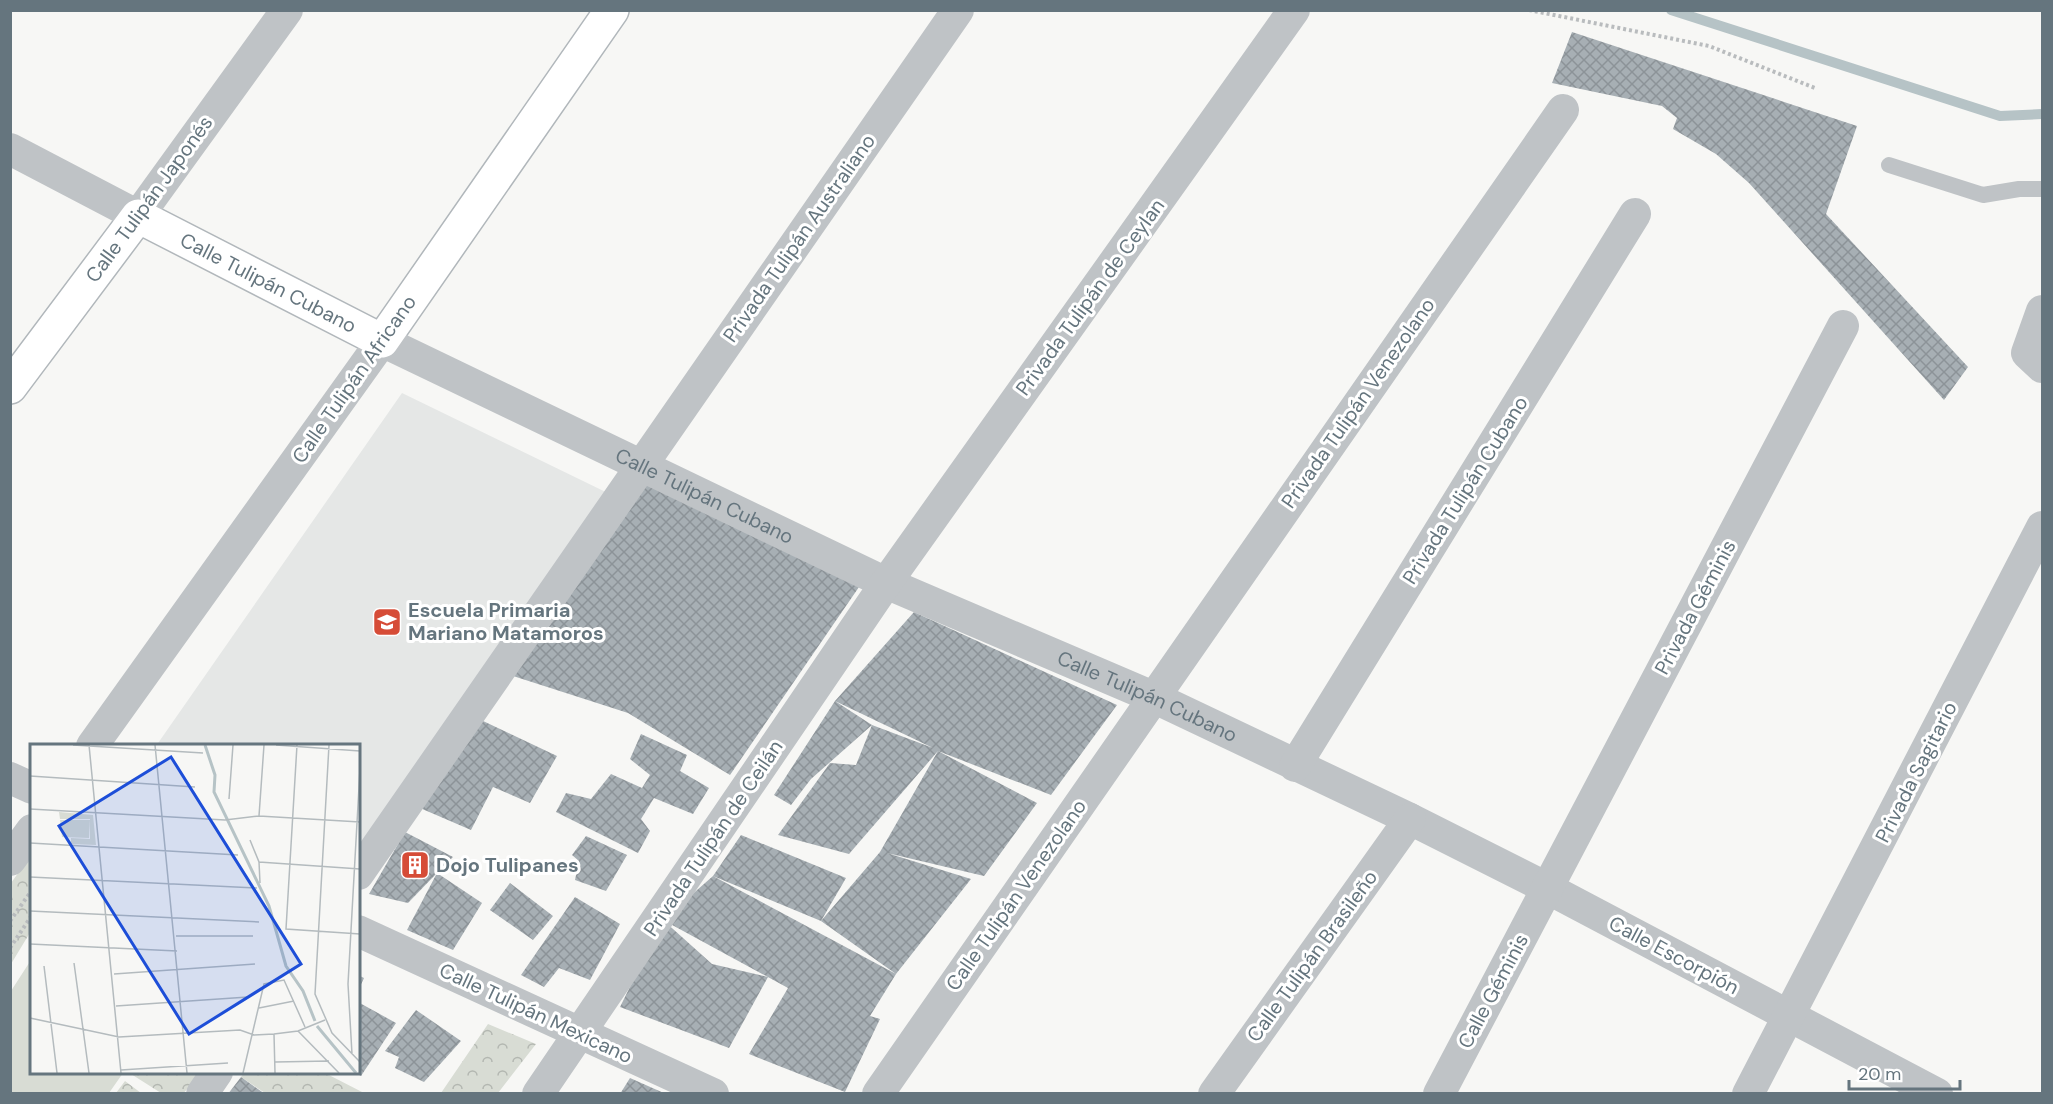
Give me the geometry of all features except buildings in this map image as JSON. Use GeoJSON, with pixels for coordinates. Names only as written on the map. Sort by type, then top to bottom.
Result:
{"type":"FeatureCollection","features":[{"type":"Feature","properties":{"kind":"street","name":"Calle Tulipán Japonés"},"geometry":{"type":"LineString","coordinates":[[10,387],[138,216],[287,10]]}},
{"type":"Feature","properties":{"kind":"street","name":"Calle Tulipán Africano"},"geometry":{"type":"LineString","coordinates":[[93,744],[382,341],[612,10]]}},
{"type":"Feature","properties":{"kind":"street","name":"Privada Tulipán Australiano"},"geometry":{"type":"LineString","coordinates":[[360,871],[958,10]]}},
{"type":"Feature","properties":{"kind":"street","name":"Privada Tulipán de Ceylan"},"geometry":{"type":"LineString","coordinates":[[885,583],[1294,10]]}},
{"type":"Feature","properties":{"kind":"street","name":"Privada Tulipán Venezolano"},"geometry":{"type":"LineString","coordinates":[[1153,697],[1563,110]]}},
{"type":"Feature","properties":{"kind":"street","name":"Calle Tulipán Cubano"},"geometry":{"type":"LineString","coordinates":[[10,149],[382,341],[640,466],[885,583],[1153,697],[1410,819]]}},
{"type":"Feature","properties":{"kind":"street","name":"Privada Tulipán Cubano"},"geometry":{"type":"LineString","coordinates":[[1295,766],[1635,214]]}},
{"type":"Feature","properties":{"kind":"street"},"geometry":{"type":"LineString","coordinates":[[2035,360],[2043,311]]}},
{"type":"Feature","properties":{"kind":"street","name":"Privada Géminis"},"geometry":{"type":"LineString","coordinates":[[1547,888],[1843,326]]}},
{"type":"Feature","properties":{"kind":"street","name":"Privada Sagitario"},"geometry":{"type":"LineString","coordinates":[[1748,1094],[2043,528]]}},
{"type":"Feature","properties":{"kind":"street","name":"Privada Tulipán de Ceilán"},"geometry":{"type":"LineString","coordinates":[[538,1094],[885,583]]}},
{"type":"Feature","properties":{"kind":"street","name":"Calle Tulipán Venezolano"},"geometry":{"type":"LineString","coordinates":[[878,1094],[1153,697]]}},
{"type":"Feature","properties":{"kind":"street"},"geometry":{"type":"LineString","coordinates":[[10,778],[30,787]]}},
{"type":"Feature","properties":{"kind":"street","name":"Calle Escorpión"},"geometry":{"type":"LineString","coordinates":[[1410,819],[1547,888],[1937,1094]]}},
{"type":"Feature","properties":{"kind":"street","name":"Calle Tulipán Brasileño"},"geometry":{"type":"LineString","coordinates":[[1214,1094],[1410,819]]}},
{"type":"Feature","properties":{"kind":"street"},"geometry":{"type":"LineString","coordinates":[[10,860],[30,833]]}},
{"type":"Feature","properties":{"kind":"street","name":"Calle Géminis"},"geometry":{"type":"LineString","coordinates":[[1439,1094],[1547,888]]}},
{"type":"Feature","properties":{"kind":"street","name":"Calle Tulipán Mexicano"},"geometry":{"type":"LineString","coordinates":[[360,932],[713,1094]]}},
{"type":"Feature","properties":{"kind":"street"},"geometry":{"type":"LineString","coordinates":[[202,1094],[216,1074]]}},
{"type":"Feature","properties":{"kind":"lane"},"geometry":{"type":"LineString","coordinates":[[1889,165],[1983,195],[2019,189],[2043,189]]}},
{"type":"Feature","properties":{"kind":"path"},"geometry":{"type":"LineString","coordinates":[[1529,10],[1709,46],[1815,88]]}},
{"type":"Feature","properties":{"kind":"path"},"geometry":{"type":"LineString","coordinates":[[10,921],[30,893]]}},
{"type":"Feature","properties":{"kind":"path"},"geometry":{"type":"LineString","coordinates":[[10,948],[30,918]]}},
{"type":"Feature","properties":{"kind":"shaded area","name":"Escuela Primaria Mariano Matamoros"},"geometry":{"type":"Polygon","coordinates":[[[402,393],[618,498],[360,867],[360,744],[157,744],[402,393]]]}},
{"type":"Feature","properties":{"kind":"green space"},"geometry":{"type":"Polygon","coordinates":[[[30,856],[30,933],[11,964],[11,883],[30,856]]]}},
{"type":"Feature","properties":{"kind":"green space"},"geometry":{"type":"Polygon","coordinates":[[[30,962],[30,1074],[122,1074],[109,1093],[11,1093],[11,991],[30,962]]]}},
{"type":"Feature","properties":{"kind":"green space"},"geometry":{"type":"Polygon","coordinates":[[[488,1024],[536,1044],[498,1093],[441,1093],[488,1024]]]}},
{"type":"Feature","properties":{"kind":"green space"},"geometry":{"type":"Polygon","coordinates":[[[131,1074],[199,1074],[183,1094],[161,1093],[131,1074]]]}},
{"type":"Feature","properties":{"kind":"green space"},"geometry":{"type":"Polygon","coordinates":[[[243,1074],[327,1074],[364,1093],[265,1093],[241,1077],[243,1074]]]}},
{"type":"Feature","properties":{"kind":"green space"},"geometry":{"type":"Polygon","coordinates":[[[125,1081],[141,1093],[116,1093],[125,1081]]]}},
{"type":"Feature","properties":{"kind":"waterway"},"geometry":{"type":"LineString","coordinates":[[1671,10],[2000,116],[2042,114]]}},
{"type":"Feature","properties":{"kind":"place","name":"Escuela Primaria Mariano Matamoros"},"geometry":{"type":"Point","coordinates":[387,622]}},
{"type":"Feature","properties":{"kind":"place","name":"Dojo Tulipanes"},"geometry":{"type":"Point","coordinates":[415,865]}}]}
